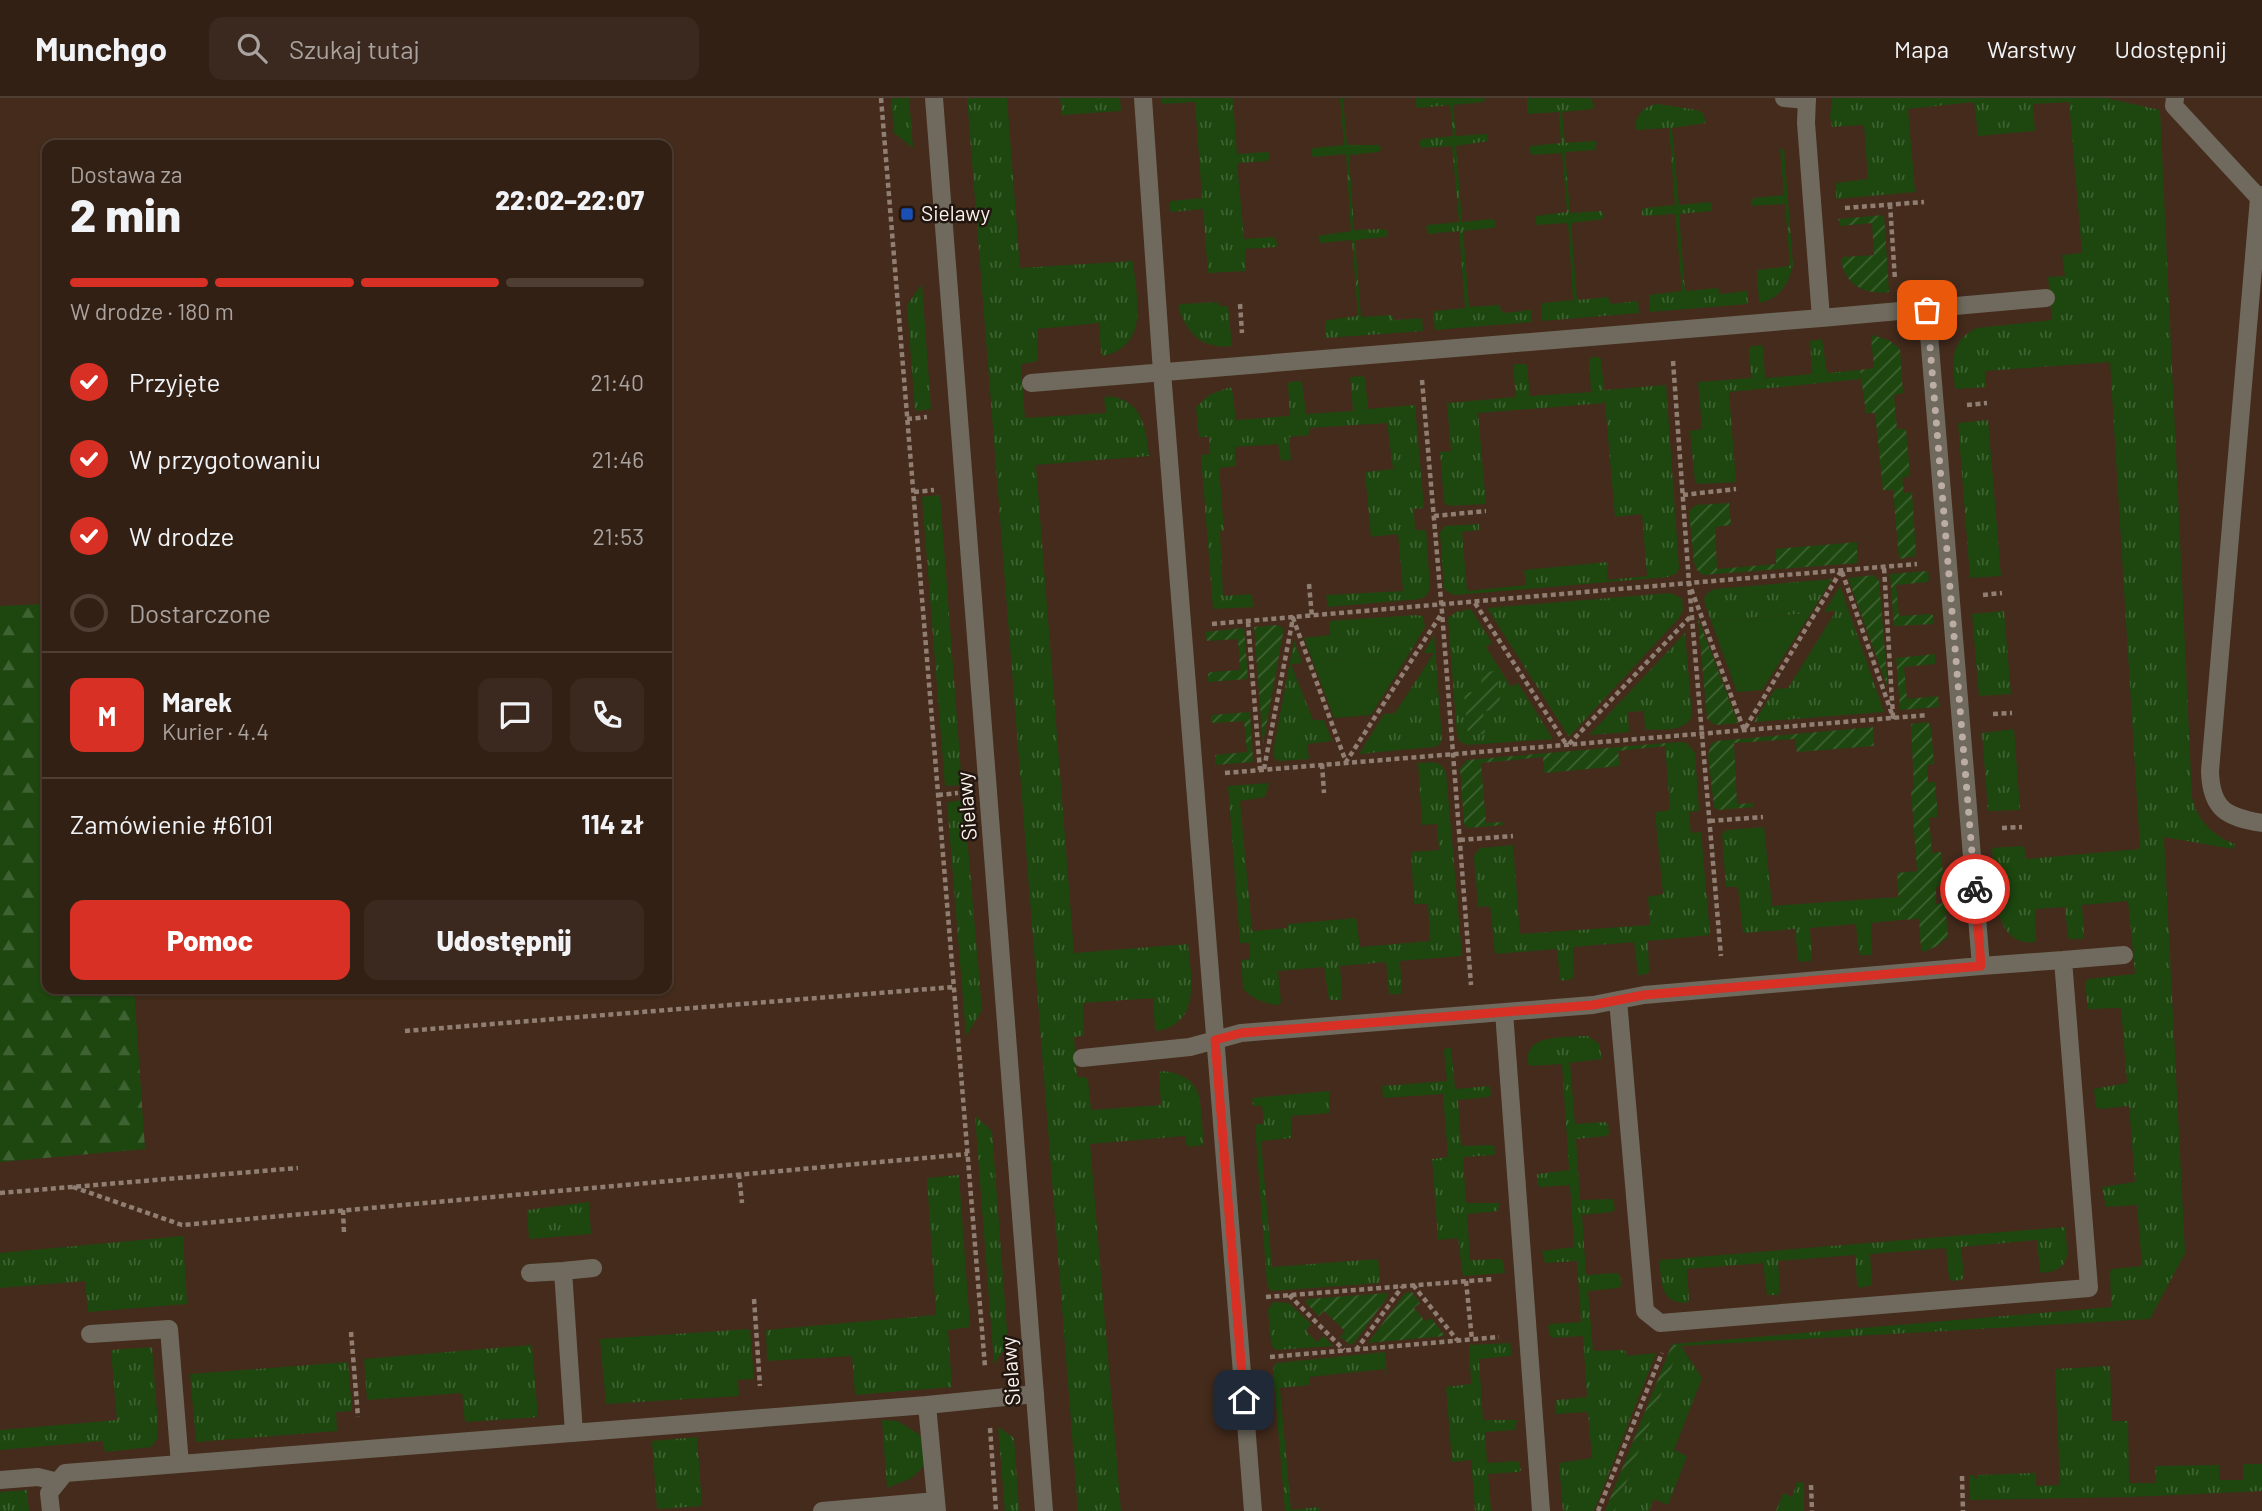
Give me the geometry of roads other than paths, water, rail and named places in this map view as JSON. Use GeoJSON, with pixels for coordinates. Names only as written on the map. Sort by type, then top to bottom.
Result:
{"type":"FeatureCollection","features":[{"type":"Feature","properties":{"kind":"street","name":"Sielawy"},"geometry":{"type":"LineString","coordinates":[[934,98],[1044,1511]]}},
{"type":"Feature","properties":{"kind":"street"},"geometry":{"type":"LineString","coordinates":[[1143,98],[1162,372],[1253,1511]]}},
{"type":"Feature","properties":{"kind":"street"},"geometry":{"type":"LineString","coordinates":[[1784,98],[1807,99],[1806,123],[1821,318]]}},
{"type":"Feature","properties":{"kind":"street"},"geometry":{"type":"LineString","coordinates":[[2175,98],[2174,106],[2261,196],[2210,785],[2222,811],[2231,816],[2262,823]]}},
{"type":"Feature","properties":{"kind":"street"},"geometry":{"type":"LineString","coordinates":[[1031,383],[2046,298]]}},
{"type":"Feature","properties":{"kind":"street"},"geometry":{"type":"LineString","coordinates":[[1927,310],[1981,966]]}},
{"type":"Feature","properties":{"kind":"street"},"geometry":{"type":"LineString","coordinates":[[1082,1058],[1190,1047],[1241,1033],[1593,1005],[1644,995],[2124,954]]}},
{"type":"Feature","properties":{"kind":"street"},"geometry":{"type":"LineString","coordinates":[[1618,1000],[1645,1311],[1660,1322],[2089,1288],[2063,960]]}},
{"type":"Feature","properties":{"kind":"street"},"geometry":{"type":"LineString","coordinates":[[1504,1012],[1541,1511]]}},
{"type":"Feature","properties":{"kind":"street"},"geometry":{"type":"LineString","coordinates":[[530,1273],[593,1268]]}},
{"type":"Feature","properties":{"kind":"street"},"geometry":{"type":"LineString","coordinates":[[563,1271],[574,1433]]}},
{"type":"Feature","properties":{"kind":"street"},"geometry":{"type":"LineString","coordinates":[[90,1334],[169,1329],[180,1464]]}},
{"type":"Feature","properties":{"kind":"street"},"geometry":{"type":"LineString","coordinates":[[51,1511],[49,1493],[65,1473],[927,1405],[1035,1394]]}},
{"type":"Feature","properties":{"kind":"street"},"geometry":{"type":"LineString","coordinates":[[822,1511],[936,1506],[927,1405]]}},
{"type":"Feature","properties":{"kind":"street"},"geometry":{"type":"LineString","coordinates":[[0,1480],[38,1477],[58,1482]]}},
{"type":"Feature","properties":{"kind":"place","name":"Sielawy"},"geometry":{"type":"Point","coordinates":[907,214]}}]}
